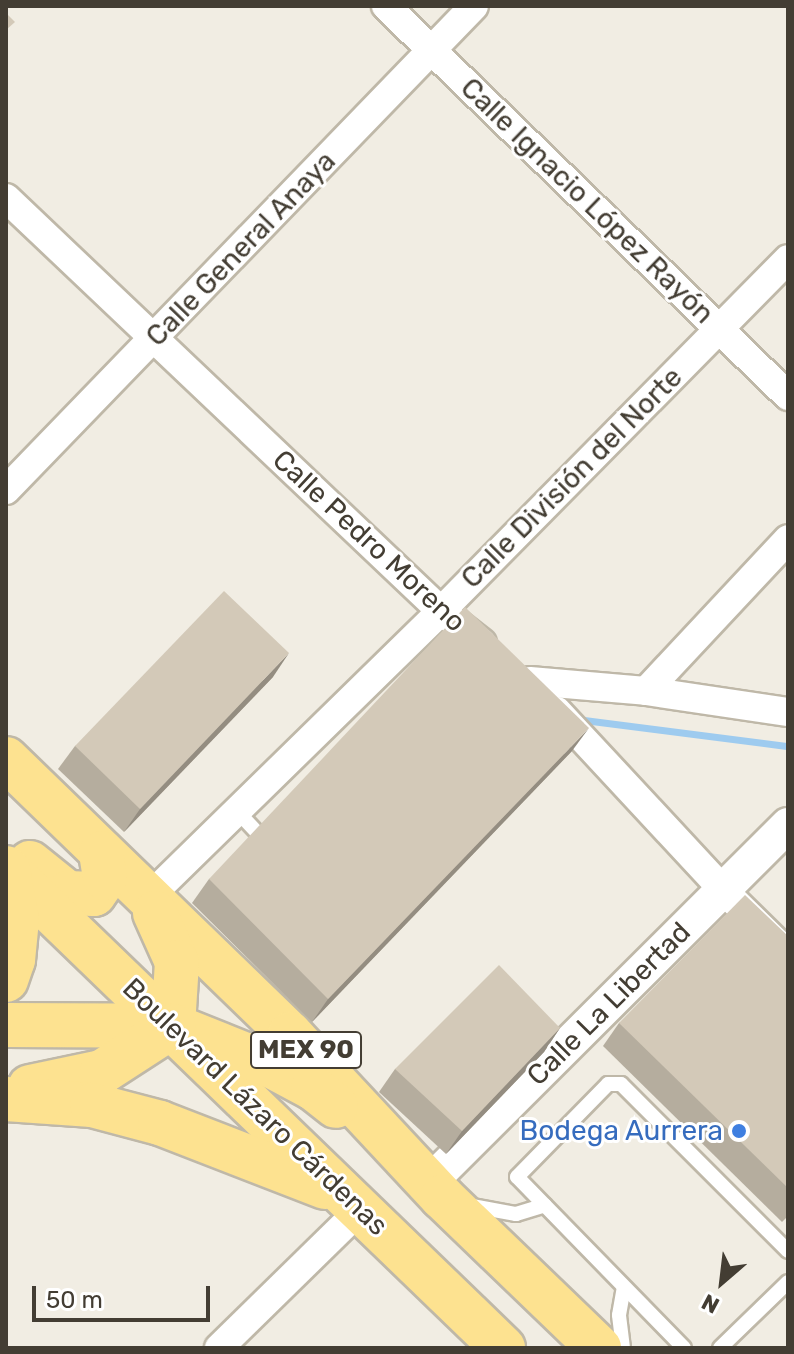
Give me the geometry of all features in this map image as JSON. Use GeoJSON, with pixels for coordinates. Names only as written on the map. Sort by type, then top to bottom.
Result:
{"type":"FeatureCollection","features":[{"type":"Feature","properties":{"kind":"main road","name":"MEX 90"},"geometry":{"type":"LineString","coordinates":[[6,759],[290,1034],[433,1187],[599,1348]]}},
{"type":"Feature","properties":{"kind":"main road"},"geometry":{"type":"LineString","coordinates":[[7,858],[67,893],[94,894],[105,878],[101,853]]}},
{"type":"Feature","properties":{"kind":"main road"},"geometry":{"type":"LineString","coordinates":[[6,980],[13,960],[17,919],[7,858]]}},
{"type":"Feature","properties":{"kind":"main road","name":"Boulevard Lázaro Cárdenas"},"geometry":{"type":"LineString","coordinates":[[7,858],[173,1026],[503,1348]]}},
{"type":"Feature","properties":{"kind":"main road"},"geometry":{"type":"LineString","coordinates":[[6,1093],[102,1072],[173,1026],[177,962],[148,898]]}},
{"type":"Feature","properties":{"kind":"main road","name":"MEX 90"},"geometry":{"type":"LineString","coordinates":[[6,1025],[173,1026],[268,1064],[313,1088],[433,1187]]}},
{"type":"Feature","properties":{"kind":"main road","name":"MEX 90"},"geometry":{"type":"LineString","coordinates":[[6,1099],[92,1105],[160,1123],[352,1202]]}},
{"type":"Feature","properties":{"kind":"street","name":"Calle Ignacio López Rayón"},"geometry":{"type":"LineString","coordinates":[[386,6],[788,396]]}},
{"type":"Feature","properties":{"kind":"street","name":"Calle General Anaya"},"geometry":{"type":"LineString","coordinates":[[6,490],[474,6]]}},
{"type":"Feature","properties":{"kind":"street","name":"Calle Pedro Moreno"},"geometry":{"type":"LineString","coordinates":[[6,198],[441,611],[530,681],[724,891],[788,954]]}},
{"type":"Feature","properties":{"kind":"street","name":"Calle División del Norte"},"geometry":{"type":"LineString","coordinates":[[148,898],[441,611],[788,259]]}},
{"type":"Feature","properties":{"kind":"street"},"geometry":{"type":"LineString","coordinates":[[646,691],[788,539]]}},
{"type":"Feature","properties":{"kind":"street"},"geometry":{"type":"LineString","coordinates":[[530,681],[646,691],[788,712]]}},
{"type":"Feature","properties":{"kind":"street","name":"Calle La Libertad"},"geometry":{"type":"LineString","coordinates":[[433,1187],[788,825]]}},
{"type":"Feature","properties":{"kind":"street"},"geometry":{"type":"LineString","coordinates":[[220,1348],[352,1202]]}},
{"type":"Feature","properties":{"kind":"lane"},"geometry":{"type":"LineString","coordinates":[[237,811],[269,852]]}},
{"type":"Feature","properties":{"kind":"lane"},"geometry":{"type":"LineString","coordinates":[[684,1348],[517,1177],[608,1084],[621,1084],[788,1251]]}},
{"type":"Feature","properties":{"kind":"lane"},"geometry":{"type":"LineString","coordinates":[[433,1187],[492,1212],[516,1214],[545,1205]]}},
{"type":"Feature","properties":{"kind":"lane"},"geometry":{"type":"LineString","coordinates":[[720,1348],[788,1282]]}},
{"type":"Feature","properties":{"kind":"lane"},"geometry":{"type":"LineString","coordinates":[[623,1348],[619,1315],[624,1287]]}},
{"type":"Feature","properties":{"kind":"building"},"geometry":{"type":"Polygon","coordinates":[[[6,13],[15,22],[6,30],[6,13]]]}},
{"type":"Feature","properties":{"kind":"building"},"geometry":{"type":"Polygon","coordinates":[[[224,591],[289,653],[140,809],[75,746],[224,591]]]}},
{"type":"Feature","properties":{"kind":"building"},"geometry":{"type":"Polygon","coordinates":[[[465,607],[589,728],[328,999],[209,879],[465,607]]]}},
{"type":"Feature","properties":{"kind":"building","name":"Bodega Aurrera"},"geometry":{"type":"Polygon","coordinates":[[[745,895],[788,936],[788,1188],[619,1023],[745,895]]]}},
{"type":"Feature","properties":{"kind":"building"},"geometry":{"type":"Polygon","coordinates":[[[499,965],[560,1028],[462,1131],[395,1069],[499,965]]]}},
{"type":"Feature","properties":{"kind":"waterway"},"geometry":{"type":"LineString","coordinates":[[576,719],[788,746]]}},
{"type":"Feature","properties":{"kind":"place","name":"Bodega Aurrera"},"geometry":{"type":"Point","coordinates":[739,1131]}}]}
